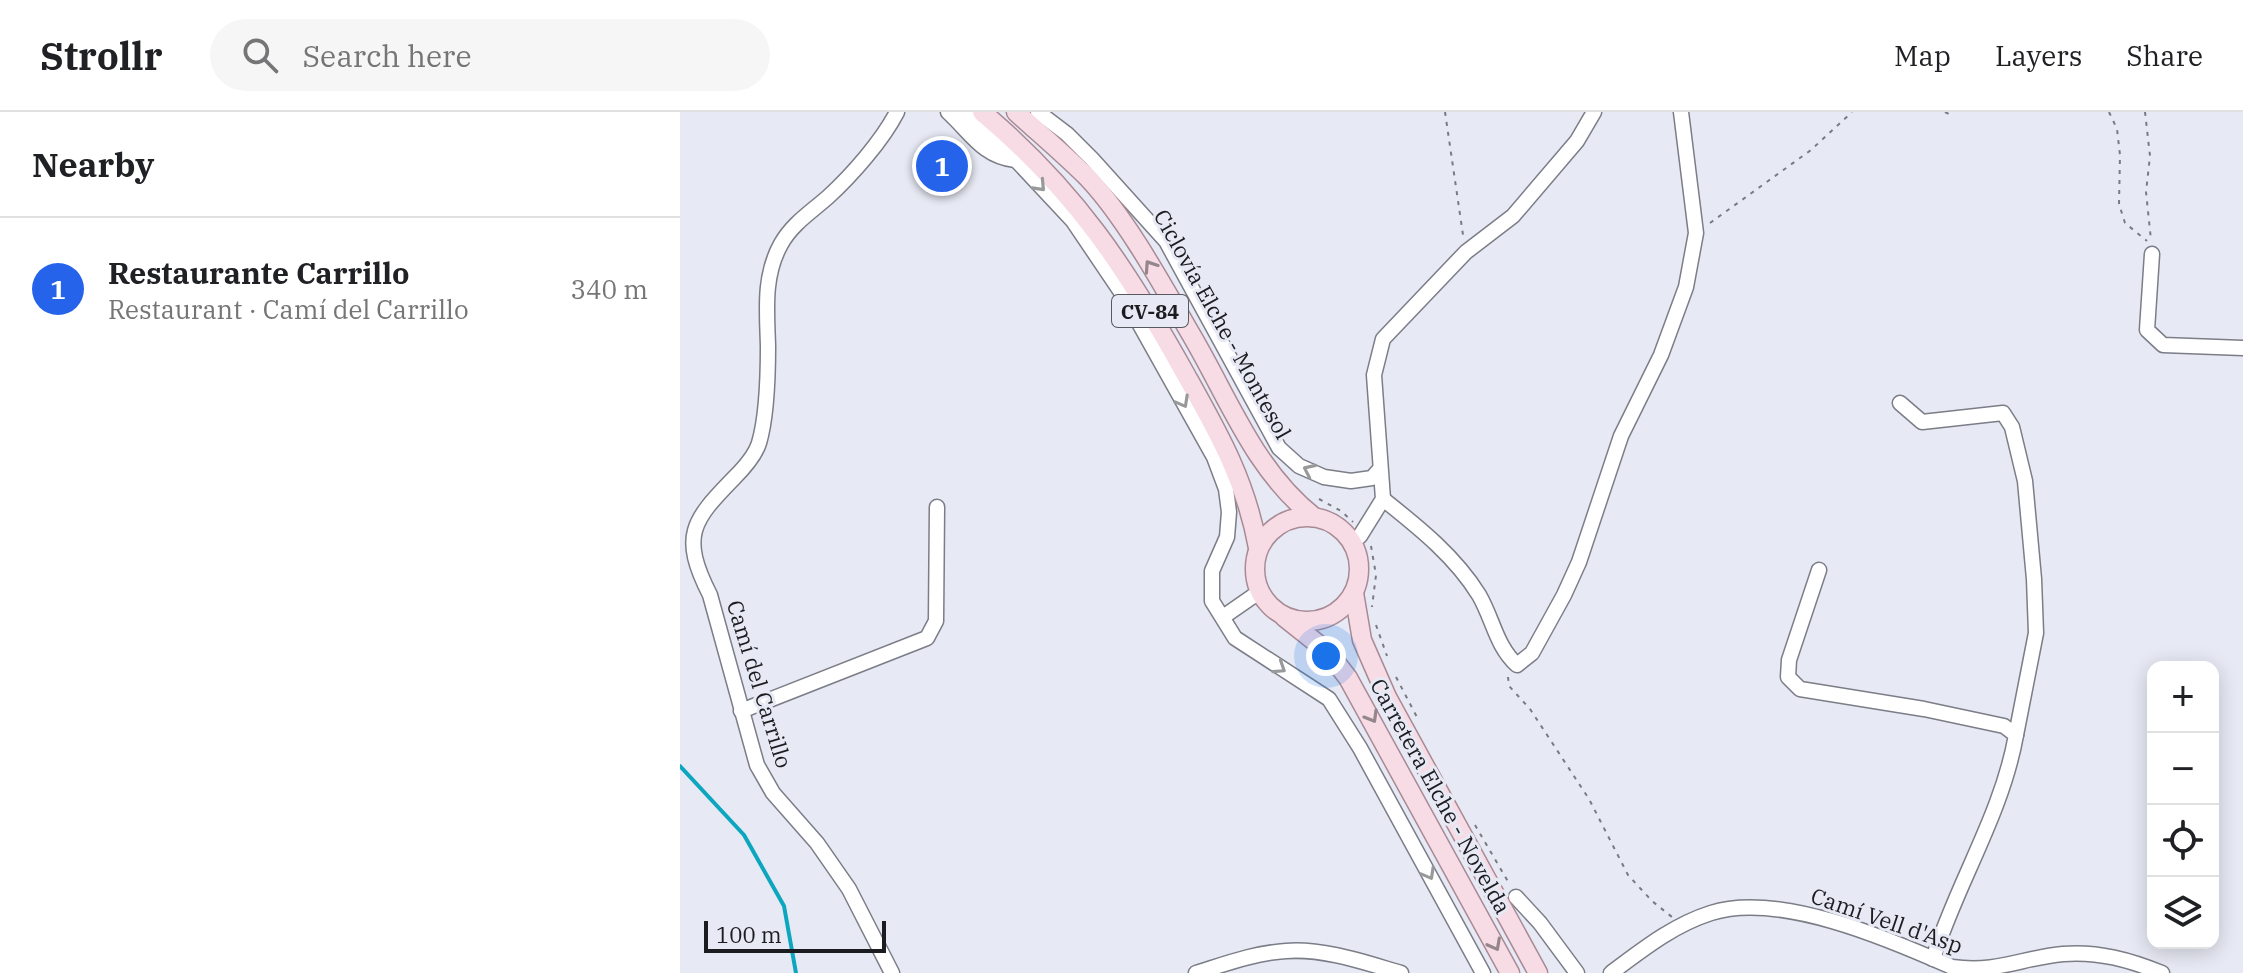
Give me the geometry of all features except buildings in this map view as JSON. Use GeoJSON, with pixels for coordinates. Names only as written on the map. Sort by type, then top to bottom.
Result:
{"type":"FeatureCollection","features":[{"type":"Feature","properties":{"kind":"main road","name":"CV-84"},"geometry":{"type":"LineString","coordinates":[[982,112],[1071,198],[1134,284],[1222,441],[1248,500],[1258,548],[1254,566],[1259,592]]}},
{"type":"Feature","properties":{"kind":"main road","name":"CV-84"},"geometry":{"type":"LineString","coordinates":[[1016,112],[1089,180],[1115,214],[1185,323],[1267,472],[1293,501],[1314,517],[1357,536]]}},
{"type":"Feature","properties":{"kind":"main road"},"geometry":{"type":"LineString","coordinates":[[1258,548],[1270,531],[1293,518],[1314,517]]}},
{"type":"Feature","properties":{"kind":"main road"},"geometry":{"type":"LineString","coordinates":[[1259,592],[1269,607],[1296,621],[1321,620],[1341,610],[1354,593],[1360,569],[1357,536]]}},
{"type":"Feature","properties":{"kind":"main road","name":"Carretera Elche - Novelda"},"geometry":{"type":"LineString","coordinates":[[1354,593],[1362,640],[1387,697],[1538,973]]}},
{"type":"Feature","properties":{"kind":"main road","name":"Carretera Elche - Novelda"},"geometry":{"type":"LineString","coordinates":[[1284,617],[1328,652],[1348,678],[1510,973]]}},
{"type":"Feature","properties":{"kind":"street","name":"Camí del Carrillo"},"geometry":{"type":"LineString","coordinates":[[892,973],[849,889],[817,843],[773,793],[757,765],[710,595],[700,582],[687,537],[694,519],[744,468],[758,445],[768,349],[767,279],[781,244],[805,214],[828,197],[888,130],[897,112]]}},
{"type":"Feature","properties":{"kind":"street"},"geometry":{"type":"LineString","coordinates":[[948,112],[977,143],[992,154],[1016,160]]}},
{"type":"Feature","properties":{"kind":"street"},"geometry":{"type":"LineString","coordinates":[[965,112],[1016,160],[1073,221],[1125,298],[1214,457],[1226,489],[1229,512],[1227,537],[1212,571],[1212,601],[1235,638],[1329,699],[1360,748],[1483,973]]}},
{"type":"Feature","properties":{"kind":"street"},"geometry":{"type":"LineString","coordinates":[[1038,112],[1067,134],[1092,159],[1166,241],[1279,448],[1299,466],[1324,477],[1351,481],[1372,478],[1380,469]]}},
{"type":"Feature","properties":{"kind":"street"},"geometry":{"type":"LineString","coordinates":[[1357,536],[1383,499],[1374,375],[1383,339],[1466,252],[1513,216],[1577,141],[1594,112]]}},
{"type":"Feature","properties":{"kind":"street"},"geometry":{"type":"LineString","coordinates":[[1383,499],[1420,528],[1457,564],[1480,597],[1505,655],[1517,665],[1532,653],[1579,562],[1621,436],[1661,355],[1686,287],[1696,233],[1681,112]]}},
{"type":"Feature","properties":{"kind":"street"},"geometry":{"type":"LineString","coordinates":[[2152,254],[2147,330],[2163,345],[2243,348]]}},
{"type":"Feature","properties":{"kind":"street"},"geometry":{"type":"LineString","coordinates":[[1900,403],[1922,422],[2003,413],[2012,427],[2025,481],[2036,633],[2012,758],[1933,959]]}},
{"type":"Feature","properties":{"kind":"street"},"geometry":{"type":"LineString","coordinates":[[741,711],[927,638],[936,621],[937,507]]}},
{"type":"Feature","properties":{"kind":"street"},"geometry":{"type":"LineString","coordinates":[[1819,570],[1789,660],[1788,677],[1800,689],[1924,709],[2004,726],[2016,735]]}},
{"type":"Feature","properties":{"kind":"street"},"geometry":{"type":"LineString","coordinates":[[1223,617],[1259,592]]}},
{"type":"Feature","properties":{"kind":"street"},"geometry":{"type":"LineString","coordinates":[[1516,897],[1540,923],[1577,973]]}},
{"type":"Feature","properties":{"kind":"street","name":"Camí Vell d'Asp"},"geometry":{"type":"LineString","coordinates":[[1611,973],[1682,925],[1711,913],[1739,907],[1788,909],[1834,922],[1952,967],[1987,972],[2062,954],[2093,954],[2121,958],[2162,973]]}},
{"type":"Feature","properties":{"kind":"street"},"geometry":{"type":"LineString","coordinates":[[1196,973],[1248,956],[1288,950],[1322,953],[1401,973]]}},
{"type":"Feature","properties":{"kind":"path"},"geometry":{"type":"LineString","coordinates":[[1445,112],[1466,252]]}},
{"type":"Feature","properties":{"kind":"path"},"geometry":{"type":"LineString","coordinates":[[1696,233],[1811,150],[1852,112]]}},
{"type":"Feature","properties":{"kind":"path"},"geometry":{"type":"LineString","coordinates":[[1945,112],[1951,115]]}},
{"type":"Feature","properties":{"kind":"path"},"geometry":{"type":"LineString","coordinates":[[2109,112],[2117,129],[2119,204],[2125,223],[2151,244],[2146,192],[2150,156],[2145,112]]}},
{"type":"Feature","properties":{"kind":"path"},"geometry":{"type":"LineString","coordinates":[[1313,495],[1341,511],[1357,536],[1370,543],[1375,560],[1373,611]]}},
{"type":"Feature","properties":{"kind":"path"},"geometry":{"type":"LineString","coordinates":[[1374,619],[1389,662]]}},
{"type":"Feature","properties":{"kind":"path"},"geometry":{"type":"LineString","coordinates":[[1513,662],[1507,671],[1509,686],[1530,709],[1568,765],[1628,875],[1652,901],[1682,925]]}},
{"type":"Feature","properties":{"kind":"path"},"geometry":{"type":"LineString","coordinates":[[1394,673],[1419,721]]}},
{"type":"Feature","properties":{"kind":"path"},"geometry":{"type":"LineString","coordinates":[[1470,816],[1516,897]]}},
{"type":"Feature","properties":{"kind":"waterway"},"geometry":{"type":"LineString","coordinates":[[680,766],[744,835],[784,906],[796,973]]}},
{"type":"Feature","properties":{"kind":"place","name":"Restaurante Carrillo"},"geometry":{"type":"Point","coordinates":[942,166]}}]}
